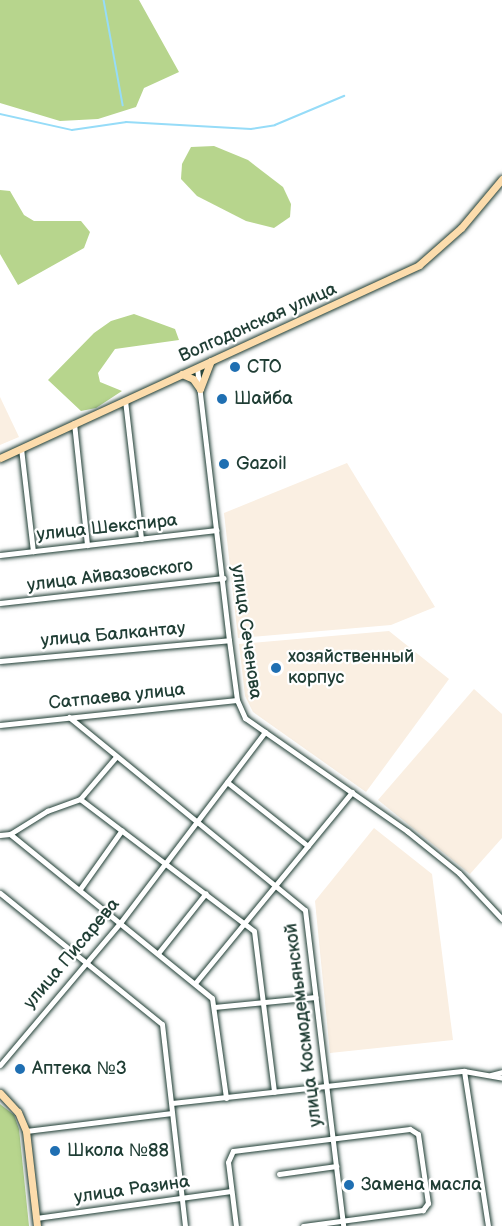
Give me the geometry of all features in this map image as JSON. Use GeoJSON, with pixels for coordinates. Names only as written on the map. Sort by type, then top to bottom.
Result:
{"type":"FeatureCollection","features":[{"type":"Feature","properties":{"kind":"main road","name":"Волгодонская улица"},"geometry":{"type":"LineString","coordinates":[[0,458],[419,265],[461,228],[502,179]]}},
{"type":"Feature","properties":{"kind":"main road"},"geometry":{"type":"LineString","coordinates":[[200,389],[212,360]]}},
{"type":"Feature","properties":{"kind":"main road"},"geometry":{"type":"LineString","coordinates":[[182,374],[193,379],[200,389]]}},
{"type":"Feature","properties":{"kind":"main road"},"geometry":{"type":"LineString","coordinates":[[0,1093],[18,1112],[26,1131],[37,1222]]}},
{"type":"Feature","properties":{"kind":"street","name":"улица Сеченова"},"geometry":{"type":"LineString","coordinates":[[197,368],[237,700],[245,718],[352,792],[459,873],[502,918]]}},
{"type":"Feature","properties":{"kind":"street"},"geometry":{"type":"LineString","coordinates":[[125,400],[141,539]]}},
{"type":"Feature","properties":{"kind":"street"},"geometry":{"type":"LineString","coordinates":[[74,423],[87,545]]}},
{"type":"Feature","properties":{"kind":"street"},"geometry":{"type":"LineString","coordinates":[[21,448],[33,551]]}},
{"type":"Feature","properties":{"kind":"street","name":"улица Шекспира"},"geometry":{"type":"LineString","coordinates":[[0,555],[217,530]]}},
{"type":"Feature","properties":{"kind":"street","name":"улица Айвазовского"},"geometry":{"type":"LineString","coordinates":[[0,603],[224,578]]}},
{"type":"Feature","properties":{"kind":"street","name":"улица Балкантау"},"geometry":{"type":"LineString","coordinates":[[0,661],[229,639]]}},
{"type":"Feature","properties":{"kind":"street","name":"Сатпаева улица"},"geometry":{"type":"LineString","coordinates":[[0,725],[237,700]]}},
{"type":"Feature","properties":{"kind":"street","name":"улица Космодемьянской"},"geometry":{"type":"LineString","coordinates":[[69,717],[195,823],[276,885],[308,916],[343,1224]]}},
{"type":"Feature","properties":{"kind":"street","name":"улица Писарева"},"geometry":{"type":"LineString","coordinates":[[0,1065],[89,962],[265,732]]}},
{"type":"Feature","properties":{"kind":"street"},"geometry":{"type":"LineString","coordinates":[[0,835],[10,834],[46,811],[80,799],[115,758]]}},
{"type":"Feature","properties":{"kind":"street"},"geometry":{"type":"LineString","coordinates":[[227,782],[308,846]]}},
{"type":"Feature","properties":{"kind":"street"},"geometry":{"type":"LineString","coordinates":[[196,982],[352,792]]}},
{"type":"Feature","properties":{"kind":"street"},"geometry":{"type":"LineString","coordinates":[[80,799],[206,892],[254,931],[274,1092]]}},
{"type":"Feature","properties":{"kind":"street"},"geometry":{"type":"LineString","coordinates":[[80,889],[122,830]]}},
{"type":"Feature","properties":{"kind":"street"},"geometry":{"type":"LineString","coordinates":[[10,834],[196,982],[212,998],[226,1098]]}},
{"type":"Feature","properties":{"kind":"street"},"geometry":{"type":"LineString","coordinates":[[159,952],[206,892]]}},
{"type":"Feature","properties":{"kind":"street"},"geometry":{"type":"LineString","coordinates":[[0,893],[89,962],[162,1024],[185,1226]]}},
{"type":"Feature","properties":{"kind":"street"},"geometry":{"type":"LineString","coordinates":[[214,1007],[316,997]]}},
{"type":"Feature","properties":{"kind":"street"},"geometry":{"type":"LineString","coordinates":[[172,1103],[326,1088],[464,1071],[502,1078]]}},
{"type":"Feature","properties":{"kind":"street"},"geometry":{"type":"LineString","coordinates":[[464,1071],[488,1226]]}},
{"type":"Feature","properties":{"kind":"street"},"geometry":{"type":"LineString","coordinates":[[490,1076],[502,1072]]}},
{"type":"Feature","properties":{"kind":"street"},"geometry":{"type":"LineString","coordinates":[[26,1131],[172,1113]]}},
{"type":"Feature","properties":{"kind":"street"},"geometry":{"type":"LineString","coordinates":[[236,1226],[228,1162],[233,1151],[410,1129],[420,1140],[426,1208],[343,1224],[303,1226]]}},
{"type":"Feature","properties":{"kind":"street"},"geometry":{"type":"LineString","coordinates":[[279,1174],[336,1166]]}},
{"type":"Feature","properties":{"kind":"street","name":"улица Разина"},"geometry":{"type":"LineString","coordinates":[[37,1222],[231,1191]]}},
{"type":"Feature","properties":{"kind":"shaded area"},"geometry":{"type":"Polygon","coordinates":[[[0,397],[19,437],[0,445],[0,397]]]}},
{"type":"Feature","properties":{"kind":"shaded area"},"geometry":{"type":"Polygon","coordinates":[[[347,463],[435,607],[391,625],[238,638],[224,513],[347,463]]]}},
{"type":"Feature","properties":{"kind":"shaded area"},"geometry":{"type":"Polygon","coordinates":[[[389,631],[449,679],[366,792],[253,712],[245,696],[239,644],[389,631]]]}},
{"type":"Feature","properties":{"kind":"shaded area"},"geometry":{"type":"Polygon","coordinates":[[[474,689],[502,714],[502,838],[470,874],[378,800],[474,689]]]}},
{"type":"Feature","properties":{"kind":"shaded area"},"geometry":{"type":"Polygon","coordinates":[[[374,828],[432,874],[453,1040],[330,1053],[315,901],[374,828]]]}},
{"type":"Feature","properties":{"kind":"green space"},"geometry":{"type":"Polygon","coordinates":[[[0,0],[139,0],[179,72],[144,88],[136,107],[98,119],[60,121],[0,103],[0,0]]]}},
{"type":"Feature","properties":{"kind":"green space"},"geometry":{"type":"Polygon","coordinates":[[[214,146],[248,160],[283,187],[291,204],[290,217],[274,228],[246,221],[197,196],[181,179],[182,164],[191,147],[214,146]]]}},
{"type":"Feature","properties":{"kind":"green space"},"geometry":{"type":"Polygon","coordinates":[[[0,190],[10,191],[24,215],[34,221],[81,221],[90,232],[84,248],[18,285],[0,254],[0,190]]]}},
{"type":"Feature","properties":{"kind":"green space"},"geometry":{"type":"Polygon","coordinates":[[[134,314],[175,329],[179,340],[115,349],[98,373],[100,382],[122,391],[96,408],[81,411],[48,380],[94,333],[111,321],[134,314]]]}},
{"type":"Feature","properties":{"kind":"green space"},"geometry":{"type":"Polygon","coordinates":[[[0,1104],[14,1115],[19,1129],[29,1226],[0,1226],[0,1104]]]}},
{"type":"Feature","properties":{"kind":"waterway"},"geometry":{"type":"LineString","coordinates":[[104,0],[123,105]]}},
{"type":"Feature","properties":{"kind":"waterway"},"geometry":{"type":"LineString","coordinates":[[0,114],[72,130],[126,122],[251,129],[275,125],[344,96]]}},
{"type":"Feature","properties":{"kind":"place","name":"СТО"},"geometry":{"type":"Point","coordinates":[235,367]}},
{"type":"Feature","properties":{"kind":"place","name":"Шайба"},"geometry":{"type":"Point","coordinates":[222,399]}},
{"type":"Feature","properties":{"kind":"place","name":"Gazoil"},"geometry":{"type":"Point","coordinates":[224,464]}},
{"type":"Feature","properties":{"kind":"place","name":"хозяйственный корпус"},"geometry":{"type":"Point","coordinates":[276,668]}},
{"type":"Feature","properties":{"kind":"place","name":"Аптека №3"},"geometry":{"type":"Point","coordinates":[20,1069]}},
{"type":"Feature","properties":{"kind":"place","name":"Школа №88"},"geometry":{"type":"Point","coordinates":[55,1151]}},
{"type":"Feature","properties":{"kind":"place","name":"Замена масла"},"geometry":{"type":"Point","coordinates":[349,1185]}}]}
